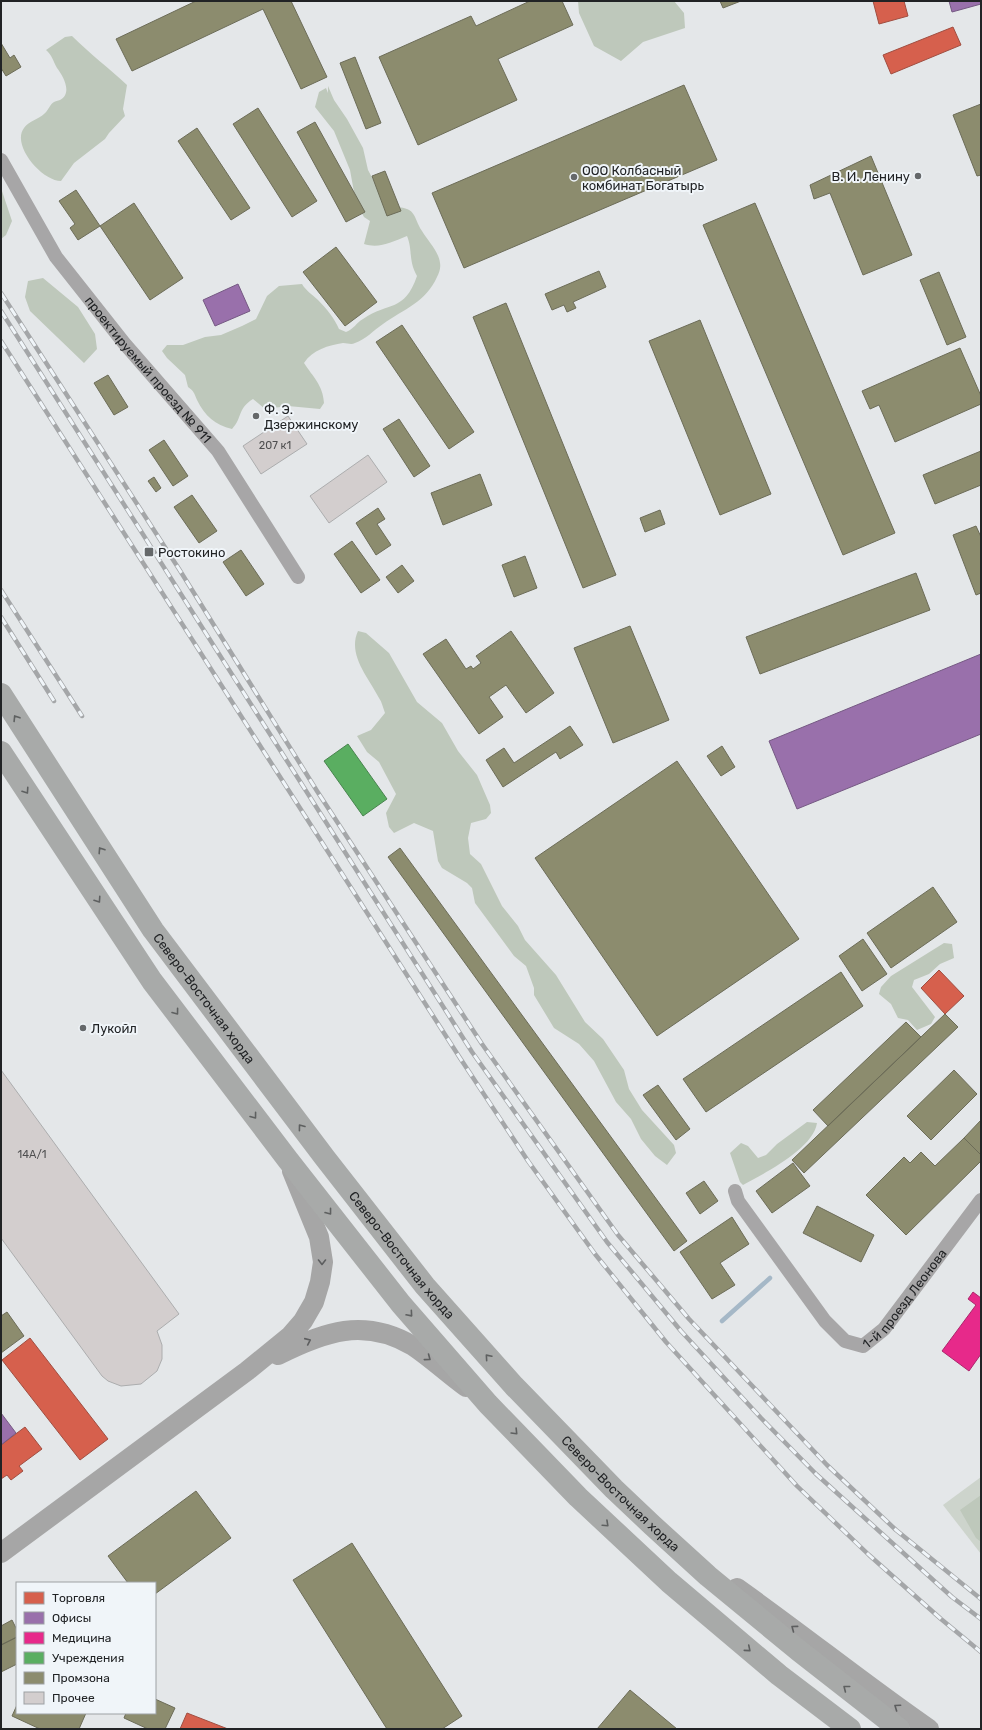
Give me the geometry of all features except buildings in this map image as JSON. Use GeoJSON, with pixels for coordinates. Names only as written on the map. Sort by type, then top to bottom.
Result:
{"type":"FeatureCollection","features":[{"type":"Feature","properties":{"kind":"main road","name":"Северо-Восточная хорда"},"geometry":{"type":"LineString","coordinates":[[1,694],[30,742],[153,930],[325,1158],[425,1286],[514,1386],[614,1489],[652,1525],[708,1576],[798,1650],[899,1729]]}},
{"type":"Feature","properties":{"kind":"main road"},"geometry":{"type":"LineString","coordinates":[[3,756],[152,981],[288,1160],[401,1304],[488,1404],[578,1497],[669,1582],[779,1675],[850,1729]]}},
{"type":"Feature","properties":{"kind":"main road"},"geometry":{"type":"LineString","coordinates":[[1,1553],[247,1371],[290,1336],[303,1321],[314,1302],[320,1282],[323,1262],[319,1236],[288,1160]]}},
{"type":"Feature","properties":{"kind":"main road"},"geometry":{"type":"LineString","coordinates":[[247,1371],[317,1337],[340,1330],[363,1329],[386,1334],[412,1346],[488,1404]]}},
{"type":"Feature","properties":{"kind":"main road"},"geometry":{"type":"LineString","coordinates":[[652,1525],[791,1626],[875,1692],[929,1729]]}},
{"type":"Feature","properties":{"kind":"street","name":"проектируемый проезд № 911"},"geometry":{"type":"LineString","coordinates":[[1,160],[56,257],[124,343],[218,452],[298,577]]}},
{"type":"Feature","properties":{"kind":"street","name":"1-й проезд Леонова"},"geometry":{"type":"LineString","coordinates":[[735,1191],[738,1201],[825,1321],[845,1341],[863,1346],[884,1329],[981,1200]]}},
{"type":"Feature","properties":{"kind":"shaded area"},"geometry":{"type":"Polygon","coordinates":[[[578,1],[674,1],[684,13],[685,28],[643,42],[621,61],[594,46],[579,13],[578,1]]]}},
{"type":"Feature","properties":{"kind":"shaded area"},"geometry":{"type":"Polygon","coordinates":[[[72,36],[127,85],[123,109],[125,116],[105,139],[74,163],[61,181],[45,175],[30,161],[25,152],[21,135],[26,126],[42,116],[55,101],[64,97],[66,93],[66,84],[51,56],[46,50],[65,37],[72,36]]]}},
{"type":"Feature","properties":{"kind":"shaded area"},"geometry":{"type":"Polygon","coordinates":[[[328,86],[334,100],[347,119],[363,148],[368,170],[376,185],[396,207],[408,209],[414,214],[422,231],[438,255],[440,270],[432,286],[421,299],[359,342],[354,344],[343,343],[332,345],[316,351],[307,358],[304,363],[322,391],[324,403],[320,409],[288,406],[265,409],[253,399],[242,410],[238,421],[232,429],[220,425],[203,411],[194,392],[188,387],[185,375],[167,358],[162,351],[167,345],[183,345],[205,337],[221,335],[242,326],[256,319],[267,296],[279,286],[302,284],[305,289],[327,310],[339,329],[346,332],[372,314],[401,301],[407,296],[417,276],[412,265],[410,246],[407,236],[375,246],[364,244],[370,221],[364,217],[356,203],[350,170],[334,131],[315,107],[319,92],[326,88],[328,93],[328,86]]]}},
{"type":"Feature","properties":{"kind":"shaded area"},"geometry":{"type":"Polygon","coordinates":[[[1,188],[12,221],[6,235],[1,239],[1,188]]]}},
{"type":"Feature","properties":{"kind":"shaded area"},"geometry":{"type":"Polygon","coordinates":[[[43,278],[78,307],[95,334],[97,349],[84,363],[30,311],[25,297],[28,281],[43,278]]]}},
{"type":"Feature","properties":{"kind":"shaded area"},"geometry":{"type":"Polygon","coordinates":[[[358,631],[366,633],[389,653],[417,702],[442,723],[458,751],[477,775],[490,805],[491,813],[486,819],[471,823],[468,838],[470,854],[481,864],[502,906],[518,926],[525,940],[556,975],[585,1022],[603,1039],[624,1070],[629,1089],[642,1110],[674,1145],[676,1153],[667,1165],[655,1156],[641,1139],[631,1119],[616,1102],[594,1061],[579,1044],[554,1028],[534,995],[534,988],[526,966],[514,956],[475,903],[472,888],[467,883],[442,868],[438,861],[433,831],[414,823],[394,833],[389,827],[386,813],[396,794],[379,762],[367,752],[357,736],[371,730],[385,713],[381,701],[357,657],[355,640],[358,631]]]}},
{"type":"Feature","properties":{"kind":"shaded area"},"geometry":{"type":"Polygon","coordinates":[[[944,943],[952,944],[954,958],[940,964],[929,974],[914,980],[912,987],[935,1017],[931,1024],[917,1030],[908,1020],[898,1018],[891,1004],[879,994],[881,987],[891,976],[944,943]]]}},
{"type":"Feature","properties":{"kind":"shaded area"},"geometry":{"type":"Polygon","coordinates":[[[807,1122],[817,1123],[814,1133],[798,1151],[775,1167],[743,1185],[740,1182],[730,1153],[741,1143],[748,1146],[758,1158],[766,1155],[777,1144],[807,1122]]]}},
{"type":"Feature","properties":{"kind":"shaded area"},"geometry":{"type":"Polygon","coordinates":[[[981,1477],[981,1554],[943,1505],[981,1477]]]}},
{"type":"Feature","properties":{"kind":"shaded area"},"geometry":{"type":"Polygon","coordinates":[[[981,1495],[981,1542],[976,1538],[960,1510],[981,1495]]]}},
{"type":"Feature","properties":{"kind":"waterway"},"geometry":{"type":"LineString","coordinates":[[722,1321],[770,1278]]}},
{"type":"Feature","properties":{"kind":"railway"},"geometry":{"type":"LineString","coordinates":[[1,293],[179,569],[317,791],[482,1044],[618,1235],[689,1319],[827,1465],[896,1530],[981,1599]]}},
{"type":"Feature","properties":{"kind":"railway"},"geometry":{"type":"LineString","coordinates":[[1,311],[472,1052],[607,1242],[681,1331],[761,1418],[816,1474],[952,1597],[981,1619]]}},
{"type":"Feature","properties":{"kind":"railway"},"geometry":{"type":"LineString","coordinates":[[1,341],[460,1058],[528,1161],[595,1254],[666,1342],[797,1486],[869,1555],[941,1619],[981,1652]]}},
{"type":"Feature","properties":{"kind":"railway"},"geometry":{"type":"LineString","coordinates":[[1,590],[82,716]]}},
{"type":"Feature","properties":{"kind":"railway"},"geometry":{"type":"LineString","coordinates":[[1,617],[54,701]]}},
{"type":"Feature","properties":{"kind":"place","name":"В. И. Ленину"},"geometry":{"type":"Point","coordinates":[918,176]}},
{"type":"Feature","properties":{"kind":"place","name":"ООО Колбасный комбинат Богатырь"},"geometry":{"type":"Point","coordinates":[574,177]}},
{"type":"Feature","properties":{"kind":"place","name":"Ф. Э. Дзержинскому"},"geometry":{"type":"Point","coordinates":[256,416]}},
{"type":"Feature","properties":{"kind":"place","name":"Ростокино"},"geometry":{"type":"Point","coordinates":[149,552]}},
{"type":"Feature","properties":{"kind":"place","name":"Лукойл"},"geometry":{"type":"Point","coordinates":[83,1028]}}]}
